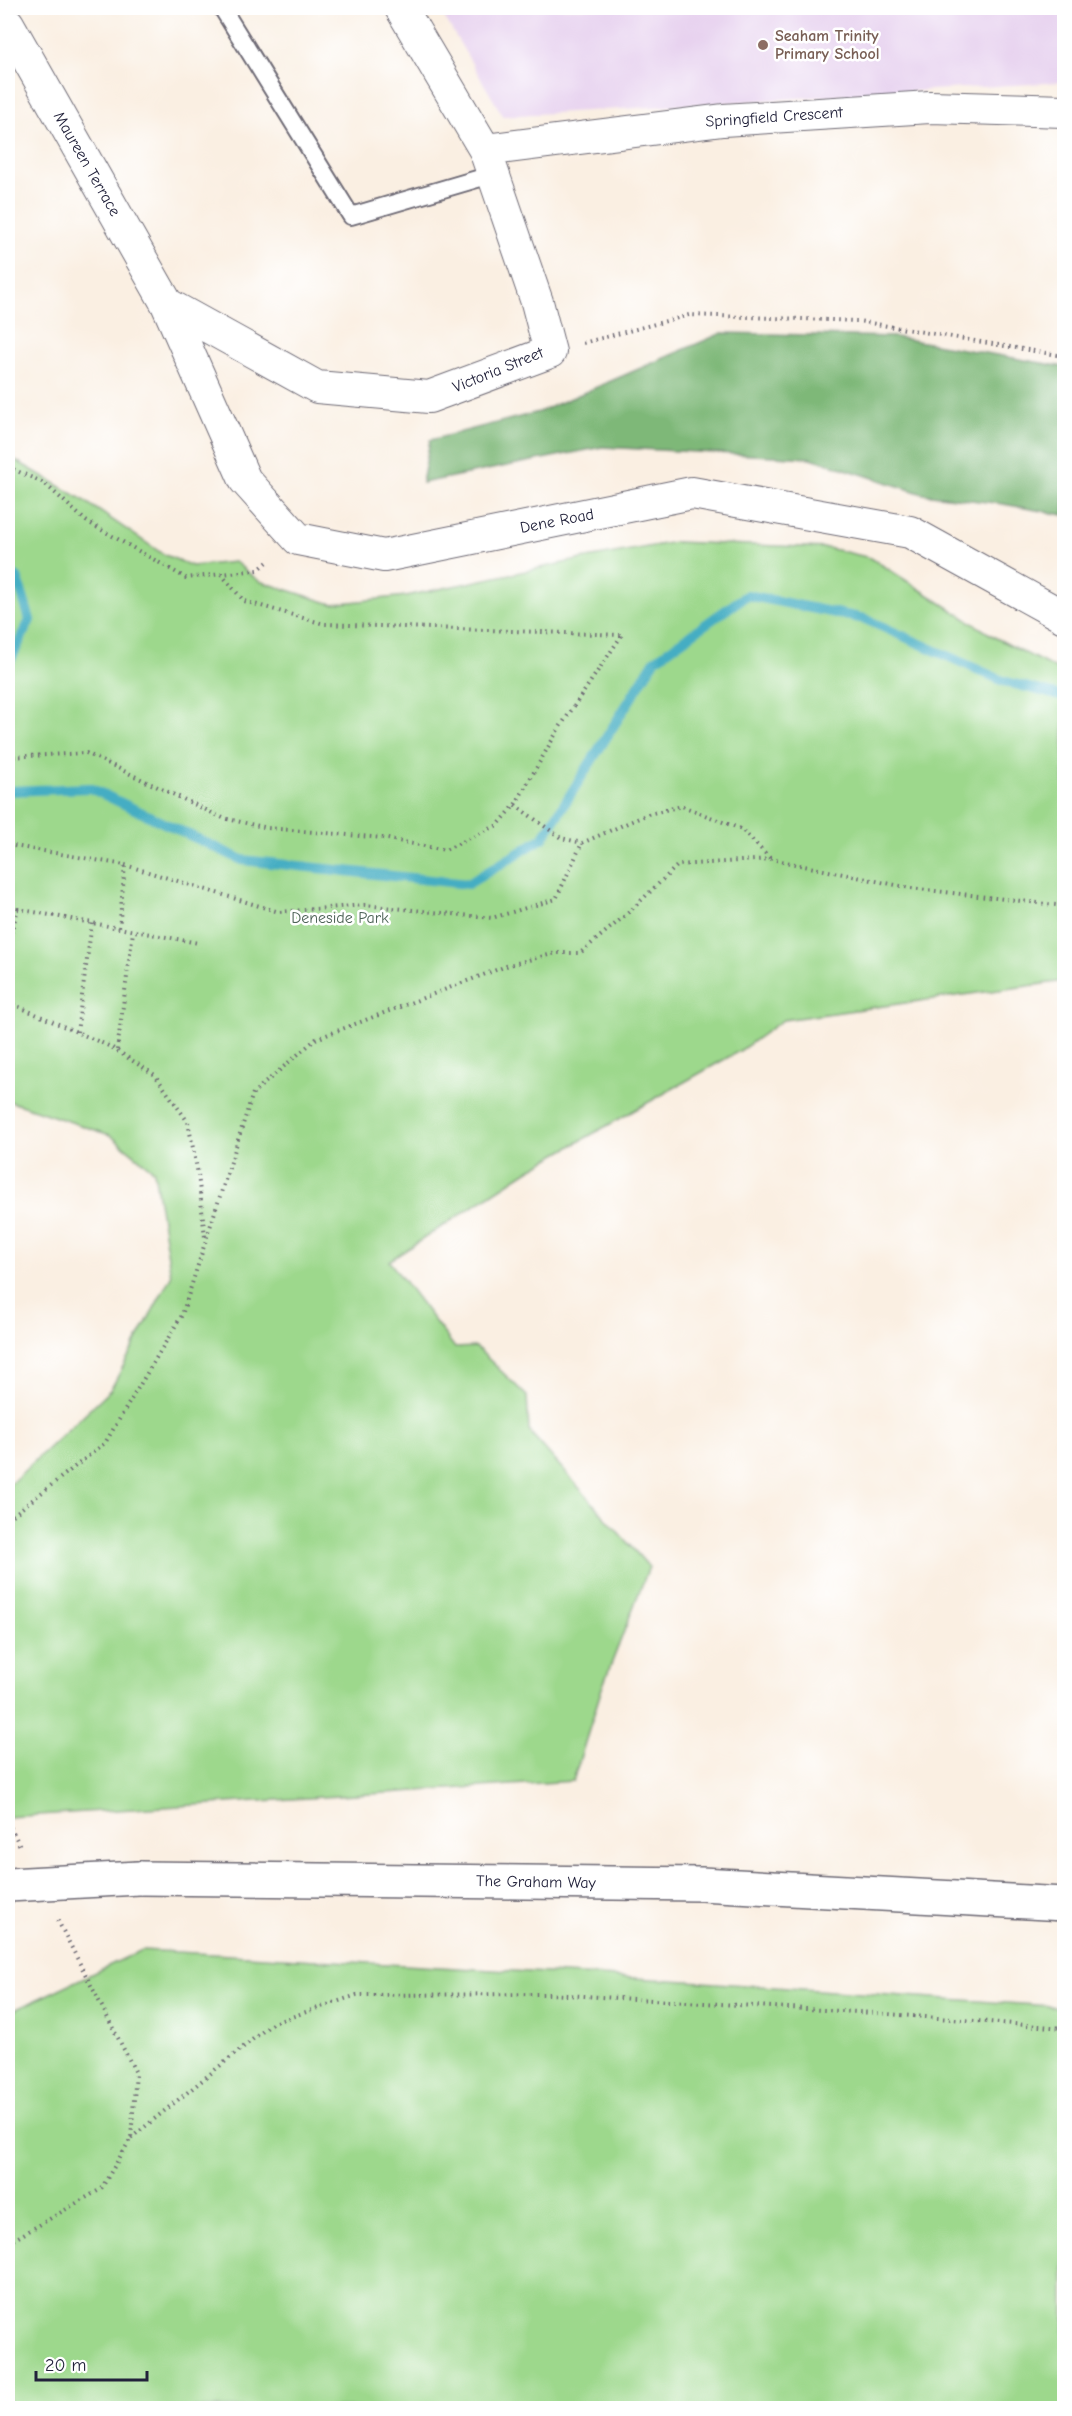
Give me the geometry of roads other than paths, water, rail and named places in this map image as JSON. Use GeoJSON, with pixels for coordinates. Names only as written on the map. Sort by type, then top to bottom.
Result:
{"type":"FeatureCollection","features":[{"type":"Feature","properties":{"kind":"main road","name":"The Graham Way"},"geometry":{"type":"LineString","coordinates":[[8,1885],[139,1878],[701,1884],[1065,1904]]}},
{"type":"Feature","properties":{"kind":"street","name":"Victoria Street"},"geometry":{"type":"LineString","coordinates":[[166,304],[316,387],[429,397],[549,352],[537,302],[489,162],[401,8]]}},
{"type":"Feature","properties":{"kind":"street","name":"Maureen Terrace"},"geometry":{"type":"LineString","coordinates":[[8,24],[166,304]]}},
{"type":"Feature","properties":{"kind":"street","name":"Springfield Crescent"},"geometry":{"type":"LineString","coordinates":[[489,162],[723,120],[930,107],[1065,111]]}},
{"type":"Feature","properties":{"kind":"street","name":"Dene Road"},"geometry":{"type":"LineString","coordinates":[[166,304],[245,480],[298,539],[384,556],[692,493],[910,532],[1065,618]]}},
{"type":"Feature","properties":{"kind":"lane"},"geometry":{"type":"LineString","coordinates":[[222,8],[351,216],[489,162]]}},
{"type":"Feature","properties":{"kind":"waterway"},"geometry":{"type":"LineString","coordinates":[[8,571],[17,577],[30,620],[8,665]]}},
{"type":"Feature","properties":{"kind":"waterway"},"geometry":{"type":"LineString","coordinates":[[8,791],[90,788],[242,860],[468,884],[543,838],[655,660],[747,595],[865,619],[1003,681],[1064,697]]}},
{"type":"Feature","properties":{"kind":"place","name":"Seaham Trinity Primary School"},"geometry":{"type":"Point","coordinates":[763,45]}},
{"type":"Feature","properties":{"kind":"park label","name":"Deneside Park"},"geometry":{"type":"Point","coordinates":[340,918]}}]}
